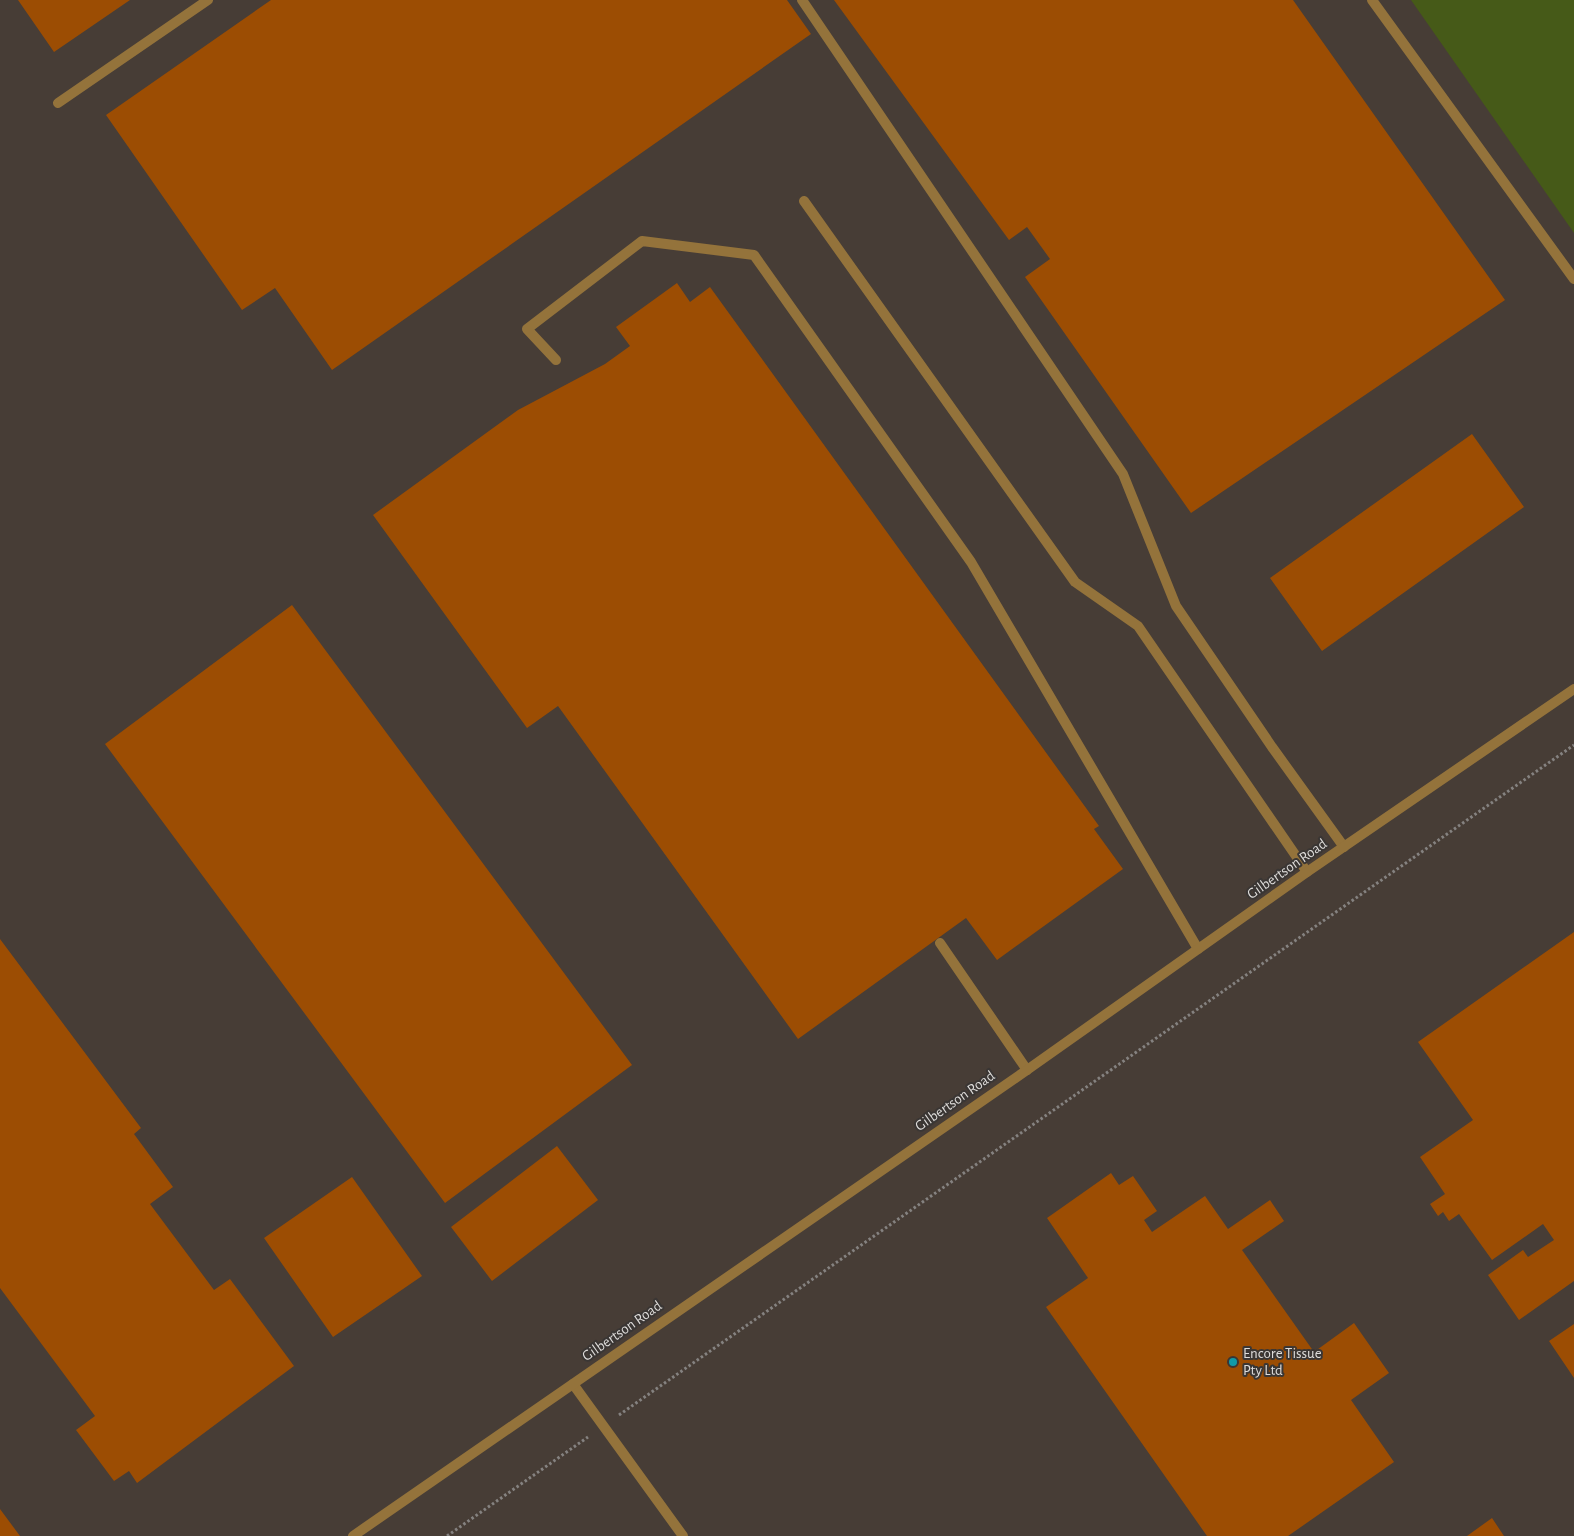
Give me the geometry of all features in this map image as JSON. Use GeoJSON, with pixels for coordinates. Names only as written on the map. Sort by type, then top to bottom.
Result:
{"type":"FeatureCollection","features":[{"type":"Feature","properties":{"kind":"street"},"geometry":{"type":"LineString","coordinates":[[58,103],[208,0]]}},
{"type":"Feature","properties":{"kind":"street"},"geometry":{"type":"LineString","coordinates":[[802,0],[1123,474],[1176,606],[1272,747],[1344,848]]}},
{"type":"Feature","properties":{"kind":"street"},"geometry":{"type":"LineString","coordinates":[[1372,0],[1574,280]]}},
{"type":"Feature","properties":{"kind":"street"},"geometry":{"type":"LineString","coordinates":[[804,201],[1075,582],[1138,626],[1308,872]]}},
{"type":"Feature","properties":{"kind":"street"},"geometry":{"type":"LineString","coordinates":[[556,360],[528,329],[642,241],[754,255],[971,562],[1198,949]]}},
{"type":"Feature","properties":{"kind":"street","name":"Gilbertson Road"},"geometry":{"type":"LineString","coordinates":[[353,1536],[1574,689]]}},
{"type":"Feature","properties":{"kind":"street"},"geometry":{"type":"LineString","coordinates":[[940,943],[1027,1070]]}},
{"type":"Feature","properties":{"kind":"street"},"geometry":{"type":"LineString","coordinates":[[573,1384],[683,1536]]}},
{"type":"Feature","properties":{"kind":"path"},"geometry":{"type":"LineString","coordinates":[[447,1536],[1574,745]]}},
{"type":"Feature","properties":{"kind":"shaded area"},"geometry":{"type":"Polygon","coordinates":[[[0,0],[1574,0],[1574,1536],[0,1536],[0,0]]]}},
{"type":"Feature","properties":{"kind":"green space"},"geometry":{"type":"Polygon","coordinates":[[[1411,0],[1574,0],[1574,233],[1411,0]]]}},
{"type":"Feature","properties":{"kind":"building"},"geometry":{"type":"Polygon","coordinates":[[[18,0],[130,0],[54,52],[18,0]]]}},
{"type":"Feature","properties":{"kind":"building"},"geometry":{"type":"Polygon","coordinates":[[[271,0],[787,0],[811,34],[332,370],[275,288],[242,310],[106,115],[271,0]]]}},
{"type":"Feature","properties":{"kind":"building"},"geometry":{"type":"Polygon","coordinates":[[[834,0],[1293,0],[1505,300],[1191,513],[1025,277],[1050,259],[1027,227],[1009,240],[834,0]]]}},
{"type":"Feature","properties":{"kind":"building"},"geometry":{"type":"Polygon","coordinates":[[[677,283],[690,302],[710,287],[1099,826],[1094,829],[1123,869],[997,960],[966,918],[798,1039],[558,706],[527,728],[373,515],[518,410],[605,364],[630,346],[616,327],[677,283]]]}},
{"type":"Feature","properties":{"kind":"building"},"geometry":{"type":"Polygon","coordinates":[[[1472,434],[1524,507],[1322,651],[1270,578],[1472,434]]]}},
{"type":"Feature","properties":{"kind":"building"},"geometry":{"type":"Polygon","coordinates":[[[292,605],[632,1065],[445,1203],[105,744],[292,605]]]}},
{"type":"Feature","properties":{"kind":"building"},"geometry":{"type":"Polygon","coordinates":[[[1574,932],[1574,1281],[1519,1320],[1488,1275],[1523,1250],[1528,1257],[1554,1240],[1543,1224],[1492,1260],[1459,1214],[1449,1221],[1443,1212],[1438,1216],[1430,1204],[1445,1194],[1420,1157],[1473,1120],[1418,1042],[1574,932]]]}},
{"type":"Feature","properties":{"kind":"building"},"geometry":{"type":"Polygon","coordinates":[[[0,939],[141,1128],[134,1134],[173,1187],[150,1204],[214,1290],[230,1279],[294,1366],[137,1483],[129,1471],[114,1481],[76,1430],[95,1416],[0,1288],[0,939]]]}},
{"type":"Feature","properties":{"kind":"building"},"geometry":{"type":"Polygon","coordinates":[[[557,1146],[598,1200],[492,1281],[451,1227],[557,1146]]]}},
{"type":"Feature","properties":{"kind":"building","name":"Encore Tissue Pty Ltd"},"geometry":{"type":"Polygon","coordinates":[[[1111,1173],[1119,1185],[1133,1176],[1157,1211],[1144,1220],[1152,1232],[1205,1196],[1228,1229],[1270,1200],[1284,1221],[1242,1250],[1314,1352],[1354,1323],[1389,1373],[1351,1400],[1394,1462],[1288,1536],[1207,1536],[1046,1307],[1088,1278],[1047,1218],[1111,1173]]]}},
{"type":"Feature","properties":{"kind":"building"},"geometry":{"type":"Polygon","coordinates":[[[352,1177],[422,1276],[333,1337],[264,1238],[352,1177]]]}},
{"type":"Feature","properties":{"kind":"building"},"geometry":{"type":"Polygon","coordinates":[[[1574,1324],[1574,1378],[1549,1341],[1574,1324]]]}},
{"type":"Feature","properties":{"kind":"building"},"geometry":{"type":"Polygon","coordinates":[[[0,1509],[20,1536],[0,1536],[0,1509]]]}},
{"type":"Feature","properties":{"kind":"building"},"geometry":{"type":"Polygon","coordinates":[[[1492,1518],[1504,1536],[1467,1536],[1492,1518]]]}},
{"type":"Feature","properties":{"kind":"place","name":"Encore Tissue Pty Ltd"},"geometry":{"type":"Point","coordinates":[1233,1362]}}]}
